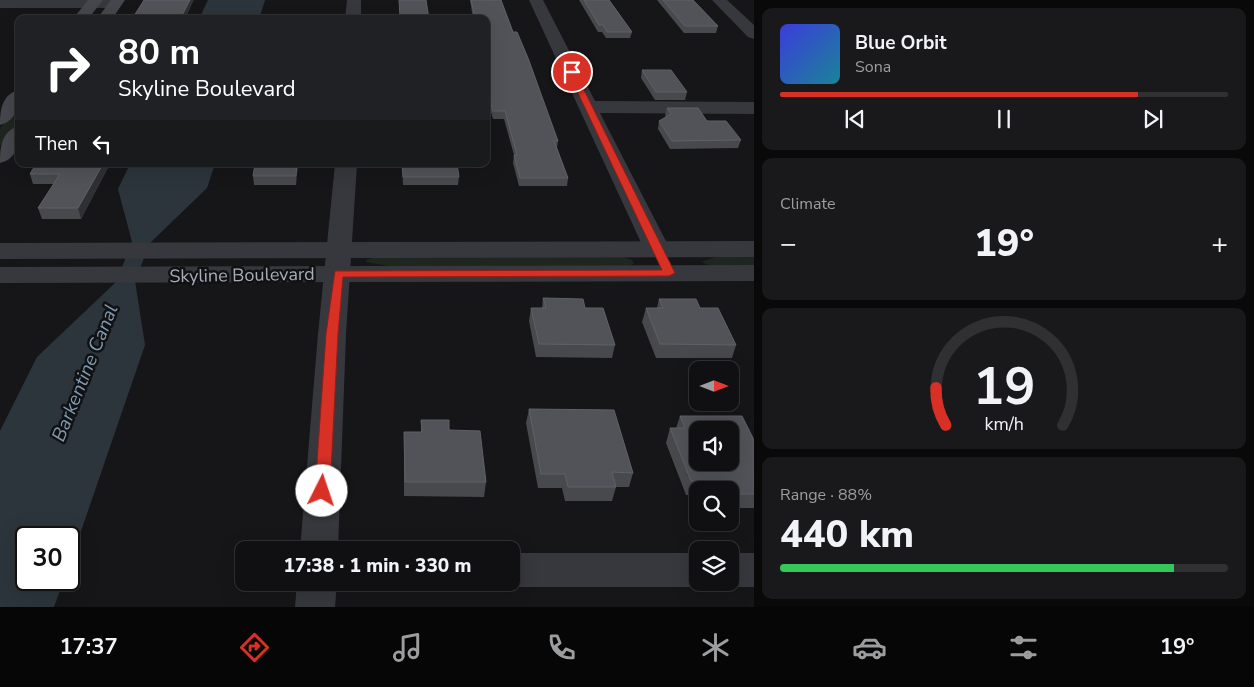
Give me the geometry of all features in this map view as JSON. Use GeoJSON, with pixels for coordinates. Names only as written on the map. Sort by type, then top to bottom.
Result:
{"type":"FeatureCollection","features":[{"type":"Feature","properties":{"kind":"main road"},"geometry":{"type":"LineString","coordinates":[[83,15],[94,2]]}},
{"type":"Feature","properties":{"kind":"main road"},"geometry":{"type":"LineString","coordinates":[[107,15],[117,2]]}},
{"type":"Feature","properties":{"kind":"main road"},"geometry":{"type":"LineString","coordinates":[[0,119],[15,100]]}},
{"type":"Feature","properties":{"kind":"main road"},"geometry":{"type":"LineString","coordinates":[[0,157],[15,137]]}},
{"type":"Feature","properties":{"kind":"street"},"geometry":{"type":"LineString","coordinates":[[353,15],[354,0]]}},
{"type":"Feature","properties":{"kind":"street"},"geometry":{"type":"LineString","coordinates":[[536,0],[669,273]]}},
{"type":"Feature","properties":{"kind":"street"},"geometry":{"type":"LineString","coordinates":[[718,0],[751,28]]}},
{"type":"Feature","properties":{"kind":"street"},"geometry":{"type":"LineString","coordinates":[[0,4],[117,2]]}},
{"type":"Feature","properties":{"kind":"street"},"geometry":{"type":"LineString","coordinates":[[589,107],[754,108]]}},
{"type":"Feature","properties":{"kind":"street"},"geometry":{"type":"LineString","coordinates":[[320,541],[332,334],[340,262],[346,167]]}},
{"type":"Feature","properties":{"kind":"street","name":"Skyline Boulevard"},"geometry":{"type":"LineString","coordinates":[[0,275],[75,275],[163,263],[340,262],[657,249],[754,249]]}},
{"type":"Feature","properties":{"kind":"street","name":"Skyline Boulevard"},"geometry":{"type":"LineString","coordinates":[[0,251],[96,251],[163,263]]}},
{"type":"Feature","properties":{"kind":"street","name":"Skyline Boulevard"},"geometry":{"type":"LineString","coordinates":[[340,262],[669,273],[754,273]]}},
{"type":"Feature","properties":{"kind":"street"},"geometry":{"type":"LineString","coordinates":[[520,570],[689,570]]}},
{"type":"Feature","properties":{"kind":"street"},"geometry":{"type":"LineString","coordinates":[[739,570],[754,570]]}},
{"type":"Feature","properties":{"kind":"street"},"geometry":{"type":"LineString","coordinates":[[316,607],[317,591]]}},
{"type":"Feature","properties":{"kind":"shaded area"},"geometry":{"type":"Polygon","coordinates":[[[15,110],[15,129],[0,146],[0,128],[15,110]]]}},
{"type":"Feature","properties":{"kind":"shaded area"},"geometry":{"type":"Polygon","coordinates":[[[620,256],[632,260],[634,264],[628,266],[393,267],[366,262],[366,260],[372,258],[620,256]]]}},
{"type":"Feature","properties":{"kind":"shaded area"},"geometry":{"type":"Polygon","coordinates":[[[718,256],[754,256],[754,268],[714,267],[701,262],[718,256]]]}},
{"type":"Feature","properties":{"kind":"water"},"geometry":{"type":"Polygon","coordinates":[[[208,0],[265,0],[260,15],[201,15],[208,0]]]}},
{"type":"Feature","properties":{"kind":"water","name":"Barkentine Canal"},"geometry":{"type":"Polygon","coordinates":[[[129,167],[214,167],[207,188],[150,243],[135,281],[145,345],[80,534],[80,526],[15,526],[15,591],[60,591],[54,607],[0,607],[0,431],[37,357],[116,282],[132,242],[118,189],[129,167]]]}},
{"type":"Feature","properties":{"kind":"building"},"geometry":{"type":"Polygon","coordinates":[[[144,0],[190,0],[182,15],[135,15],[144,0]]]}},
{"type":"Feature","properties":{"kind":"building"},"geometry":{"type":"Polygon","coordinates":[[[399,0],[426,0],[428,15],[400,15],[399,0]]]}},
{"type":"Feature","properties":{"kind":"building"},"geometry":{"type":"Polygon","coordinates":[[[471,0],[501,0],[513,32],[517,32],[528,58],[558,141],[554,141],[568,178],[520,178],[514,155],[517,155],[505,111],[493,111],[490,100],[490,15],[474,15],[471,0]]]}},
{"type":"Feature","properties":{"kind":"building"},"geometry":{"type":"Polygon","coordinates":[[[584,0],[609,0],[632,32],[607,32],[603,25],[599,25],[584,0]]]}},
{"type":"Feature","properties":{"kind":"building"},"geometry":{"type":"Polygon","coordinates":[[[663,0],[693,0],[718,26],[685,26],[663,0]]]}},
{"type":"Feature","properties":{"kind":"building"},"geometry":{"type":"Polygon","coordinates":[[[642,70],[671,70],[687,92],[656,92],[642,70]]]}},
{"type":"Feature","properties":{"kind":"building"},"geometry":{"type":"Polygon","coordinates":[[[667,108],[698,108],[707,121],[726,121],[741,140],[672,141],[659,121],[671,114],[667,108]]]}},
{"type":"Feature","properties":{"kind":"building"},"geometry":{"type":"Polygon","coordinates":[[[34,167],[101,167],[78,208],[38,208],[60,174],[30,174],[34,167]]]}},
{"type":"Feature","properties":{"kind":"building"},"geometry":{"type":"Polygon","coordinates":[[[254,167],[297,167],[296,176],[253,176],[254,167]]]}},
{"type":"Feature","properties":{"kind":"building"},"geometry":{"type":"Polygon","coordinates":[[[402,167],[457,167],[459,177],[403,177],[402,167]]]}},
{"type":"Feature","properties":{"kind":"building"},"geometry":{"type":"Polygon","coordinates":[[[543,298],[583,299],[585,308],[603,308],[615,345],[539,344],[531,308],[546,308],[543,298]]]}},
{"type":"Feature","properties":{"kind":"building"},"geometry":{"type":"Polygon","coordinates":[[[659,299],[696,299],[700,308],[718,308],[736,345],[660,344],[646,308],[663,308],[659,299]]]}},
{"type":"Feature","properties":{"kind":"building"},"geometry":{"type":"Polygon","coordinates":[[[529,409],[614,410],[633,473],[612,472],[616,487],[568,487],[565,474],[541,474],[529,409]]]}},
{"type":"Feature","properties":{"kind":"building"},"geometry":{"type":"Polygon","coordinates":[[[680,416],[742,416],[754,440],[754,494],[739,494],[739,481],[691,481],[670,428],[685,428],[680,416]]]}},
{"type":"Feature","properties":{"kind":"building"},"geometry":{"type":"Polygon","coordinates":[[[421,420],[449,420],[449,430],[480,431],[486,482],[405,482],[404,432],[422,432],[421,420]]]}},
{"type":"Feature","properties":{"kind":"route"},"geometry":{"type":"LineString","coordinates":[[322,491],[332,334],[338,274],[669,273],[572,72]]}}]}
